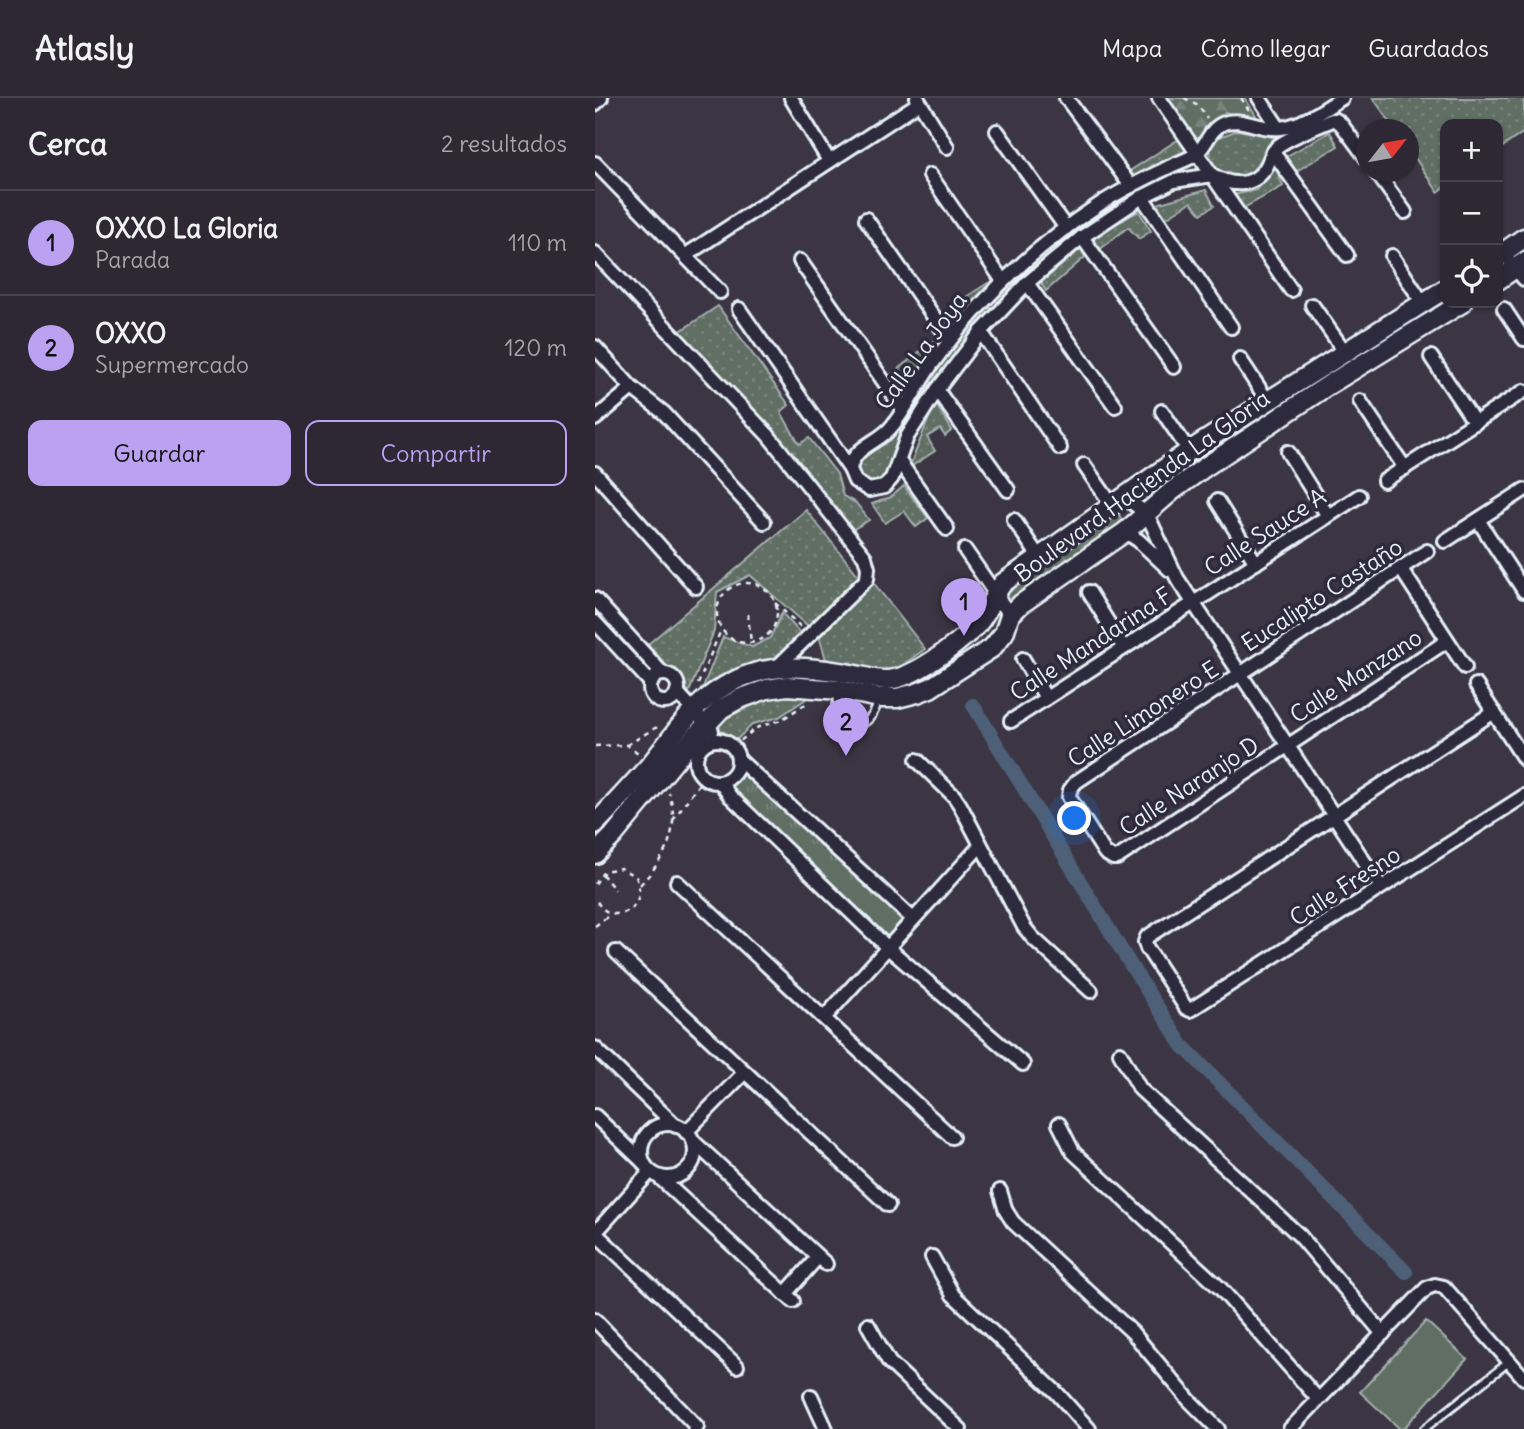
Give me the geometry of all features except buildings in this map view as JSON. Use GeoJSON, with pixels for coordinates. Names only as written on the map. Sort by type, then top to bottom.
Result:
{"type":"FeatureCollection","features":[{"type":"Feature","properties":{"kind":"street"},"geometry":{"type":"LineString","coordinates":[[595,104],[601,98]]}},
{"type":"Feature","properties":{"kind":"street"},"geometry":{"type":"LineString","coordinates":[[791,98],[829,161]]}},
{"type":"Feature","properties":{"kind":"street"},"geometry":{"type":"LineString","coordinates":[[1066,98],[1131,186]]}},
{"type":"Feature","properties":{"kind":"street"},"geometry":{"type":"LineString","coordinates":[[1159,98],[1291,290]]}},
{"type":"Feature","properties":{"kind":"street"},"geometry":{"type":"LineString","coordinates":[[1259,98],[1279,128]]}},
{"type":"Feature","properties":{"kind":"street","name":"Calle La Joya"},"geometry":{"type":"LineString","coordinates":[[1342,98],[1307,119],[1279,128],[1260,128],[1240,121],[1225,122],[1213,130],[1197,153],[1131,186],[1066,228],[1032,254],[1003,281],[950,340],[892,427],[881,438],[859,451],[851,462],[850,469],[855,481],[862,487],[874,490],[884,487],[892,478],[907,437],[937,390],[981,332],[1027,283],[1082,237],[1142,197],[1174,181],[1212,175],[1225,183],[1251,181],[1265,169],[1273,152],[1284,143],[1332,120],[1341,124],[1356,144]]}},
{"type":"Feature","properties":{"kind":"street"},"geometry":{"type":"LineString","coordinates":[[686,256],[918,100],[947,147]]}},
{"type":"Feature","properties":{"kind":"street"},"geometry":{"type":"LineString","coordinates":[[997,131],[1066,228]]}},
{"type":"Feature","properties":{"kind":"street"},"geometry":{"type":"LineString","coordinates":[[1273,152],[1347,255]]}},
{"type":"Feature","properties":{"kind":"street"},"geometry":{"type":"LineString","coordinates":[[595,163],[720,292]]}},
{"type":"Feature","properties":{"kind":"street"},"geometry":{"type":"LineString","coordinates":[[1167,168],[1174,181]]}},
{"type":"Feature","properties":{"kind":"street"},"geometry":{"type":"LineString","coordinates":[[930,176],[1003,281]]}},
{"type":"Feature","properties":{"kind":"street"},"geometry":{"type":"LineString","coordinates":[[1382,182],[1405,212]]}},
{"type":"Feature","properties":{"kind":"street"},"geometry":{"type":"LineString","coordinates":[[1142,197],[1231,327]]}},
{"type":"Feature","properties":{"kind":"street"},"geometry":{"type":"LineString","coordinates":[[866,219],[950,340]]}},
{"type":"Feature","properties":{"kind":"street"},"geometry":{"type":"LineString","coordinates":[[1082,237],[1174,367]]}},
{"type":"Feature","properties":{"kind":"street"},"geometry":{"type":"LineString","coordinates":[[1503,250],[1524,238]]}},
{"type":"Feature","properties":{"kind":"street"},"geometry":{"type":"LineString","coordinates":[[595,253],[768,435],[865,557],[867,579],[777,667]]}},
{"type":"Feature","properties":{"kind":"street"},"geometry":{"type":"LineString","coordinates":[[1503,255],[1521,270],[1503,277]]}},
{"type":"Feature","properties":{"kind":"street"},"geometry":{"type":"LineString","coordinates":[[1392,256],[1423,303]]}},
{"type":"Feature","properties":{"kind":"street"},"geometry":{"type":"LineString","coordinates":[[800,261],[903,409]]}},
{"type":"Feature","properties":{"kind":"street"},"geometry":{"type":"LineString","coordinates":[[1027,283],[1115,406]]}},
{"type":"Feature","properties":{"kind":"street","name":"Boulevard Hacienda La Gloria"},"geometry":{"type":"LineString","coordinates":[[881,680],[904,676],[926,664],[964,636],[984,616],[1003,583],[1189,451],[1440,292]]}},
{"type":"Feature","properties":{"kind":"street"},"geometry":{"type":"LineString","coordinates":[[987,298],[1000,310]]}},
{"type":"Feature","properties":{"kind":"street"},"geometry":{"type":"LineString","coordinates":[[1312,305],[1346,352]]}},
{"type":"Feature","properties":{"kind":"street","name":"Boulevard Hacienda La Gloria"},"geometry":{"type":"LineString","coordinates":[[595,854],[694,747],[706,724],[721,709],[739,699],[787,685],[879,698],[897,698],[917,693],[951,675],[992,648],[1004,634],[1010,615],[1020,604],[1125,532],[1205,467],[1330,384],[1454,308]]}},
{"type":"Feature","properties":{"kind":"street"},"geometry":{"type":"LineString","coordinates":[[739,309],[850,469]]}},
{"type":"Feature","properties":{"kind":"street"},"geometry":{"type":"LineString","coordinates":[[1504,309],[1524,339]]}},
{"type":"Feature","properties":{"kind":"street"},"geometry":{"type":"LineString","coordinates":[[981,332],[1060,448]]}},
{"type":"Feature","properties":{"kind":"street"},"geometry":{"type":"LineString","coordinates":[[595,347],[632,388],[664,413],[764,522]]}},
{"type":"Feature","properties":{"kind":"street"},"geometry":{"type":"LineString","coordinates":[[1431,357],[1475,423]]}},
{"type":"Feature","properties":{"kind":"street"},"geometry":{"type":"LineString","coordinates":[[1240,359],[1267,400]]}},
{"type":"Feature","properties":{"kind":"street"},"geometry":{"type":"LineString","coordinates":[[1320,368],[1330,384]]}},
{"type":"Feature","properties":{"kind":"street"},"geometry":{"type":"LineString","coordinates":[[595,419],[632,388]]}},
{"type":"Feature","properties":{"kind":"street"},"geometry":{"type":"LineString","coordinates":[[937,390],[1008,490]]}},
{"type":"Feature","properties":{"kind":"street"},"geometry":{"type":"LineString","coordinates":[[1384,481],[1524,391]]}},
{"type":"Feature","properties":{"kind":"street"},"geometry":{"type":"LineString","coordinates":[[1360,401],[1405,467]]}},
{"type":"Feature","properties":{"kind":"street"},"geometry":{"type":"LineString","coordinates":[[1162,411],[1189,451]]}},
{"type":"Feature","properties":{"kind":"street"},"geometry":{"type":"LineString","coordinates":[[1288,452],[1328,516]]}},
{"type":"Feature","properties":{"kind":"street"},"geometry":{"type":"LineString","coordinates":[[899,461],[947,528]]}},
{"type":"Feature","properties":{"kind":"street"},"geometry":{"type":"LineString","coordinates":[[1084,465],[1117,501],[1147,514],[1177,578],[1381,887]]}},
{"type":"Feature","properties":{"kind":"street"},"geometry":{"type":"LineString","coordinates":[[595,473],[696,587]]}},
{"type":"Feature","properties":{"kind":"street"},"geometry":{"type":"LineString","coordinates":[[1445,541],[1524,491]]}},
{"type":"Feature","properties":{"kind":"street","name":"Calle Sauce A"},"geometry":{"type":"LineString","coordinates":[[1194,603],[1359,496]]}},
{"type":"Feature","properties":{"kind":"street"},"geometry":{"type":"LineString","coordinates":[[1217,501],[1256,563]]}},
{"type":"Feature","properties":{"kind":"street"},"geometry":{"type":"LineString","coordinates":[[1014,520],[1039,557]]}},
{"type":"Feature","properties":{"kind":"street"},"geometry":{"type":"LineString","coordinates":[[1478,520],[1524,591]]}},
{"type":"Feature","properties":{"kind":"street"},"geometry":{"type":"LineString","coordinates":[[1125,532],[1149,549],[1177,578]]}},
{"type":"Feature","properties":{"kind":"street"},"geometry":{"type":"LineString","coordinates":[[965,550],[1010,615]]}},
{"type":"Feature","properties":{"kind":"street","name":"Eucalipto Castaño"},"geometry":{"type":"LineString","coordinates":[[1241,674],[1427,551]]}},
{"type":"Feature","properties":{"kind":"street"},"geometry":{"type":"LineString","coordinates":[[1401,569],[1465,667]]}},
{"type":"Feature","properties":{"kind":"street"},"geometry":{"type":"LineString","coordinates":[[1089,592],[1124,648]]}},
{"type":"Feature","properties":{"kind":"street"},"geometry":{"type":"LineString","coordinates":[[595,599],[663,674],[675,679],[673,696],[687,716],[698,771],[711,782],[720,782],[734,774],[731,749]]}},
{"type":"Feature","properties":{"kind":"street","name":"Calle Mandarina F"},"geometry":{"type":"LineString","coordinates":[[1011,721],[1194,603]]}},
{"type":"Feature","properties":{"kind":"street"},"geometry":{"type":"LineString","coordinates":[[595,622],[651,683]]}},
{"type":"Feature","properties":{"kind":"street","name":"Calle Manzano"},"geometry":{"type":"LineString","coordinates":[[1288,746],[1447,641]]}},
{"type":"Feature","properties":{"kind":"street"},"geometry":{"type":"LineString","coordinates":[[1023,659],[1046,698]]}},
{"type":"Feature","properties":{"kind":"street"},"geometry":{"type":"LineString","coordinates":[[595,824],[651,763],[687,716],[713,693],[737,679],[777,667],[821,668],[881,680]]}},
{"type":"Feature","properties":{"kind":"street"},"geometry":{"type":"LineString","coordinates":[[663,674],[655,677],[651,683],[651,694],[658,701],[673,696]]}},
{"type":"Feature","properties":{"kind":"street","name":"Calle Limonero E"},"geometry":{"type":"LineString","coordinates":[[1113,858],[1105,853],[1072,802],[1070,790],[1076,782],[1241,674]]}},
{"type":"Feature","properties":{"kind":"street"},"geometry":{"type":"LineString","coordinates":[[1476,685],[1524,759]]}},
{"type":"Feature","properties":{"kind":"street"},"geometry":{"type":"LineString","coordinates":[[1334,816],[1494,712]]}},
{"type":"Feature","properties":{"kind":"street"},"geometry":{"type":"LineString","coordinates":[[687,716],[706,724],[913,919]]}},
{"type":"Feature","properties":{"kind":"street"},"geometry":{"type":"LineString","coordinates":[[694,747],[705,744],[731,749]]}},
{"type":"Feature","properties":{"kind":"street","name":"Calle Naranjo D"},"geometry":{"type":"LineString","coordinates":[[1113,858],[1118,858],[1288,746]]}},
{"type":"Feature","properties":{"kind":"street"},"geometry":{"type":"LineString","coordinates":[[917,760],[954,796],[1024,927],[1091,991]]}},
{"type":"Feature","properties":{"kind":"street"},"geometry":{"type":"LineString","coordinates":[[720,782],[731,798],[888,948],[1023,1064]]}},
{"type":"Feature","properties":{"kind":"street","name":"Calle Fresno"},"geometry":{"type":"LineString","coordinates":[[1334,816],[1147,937],[1147,948],[1188,1009],[1524,796]]}},
{"type":"Feature","properties":{"kind":"street"},"geometry":{"type":"LineString","coordinates":[[824,1017],[981,846]]}},
{"type":"Feature","properties":{"kind":"street"},"geometry":{"type":"LineString","coordinates":[[677,881],[952,1137]]}},
{"type":"Feature","properties":{"kind":"street"},"geometry":{"type":"LineString","coordinates":[[616,952],[888,1205]]}},
{"type":"Feature","properties":{"kind":"street"},"geometry":{"type":"LineString","coordinates":[[595,1048],[822,1260],[789,1297],[595,1116]]}},
{"type":"Feature","properties":{"kind":"street"},"geometry":{"type":"LineString","coordinates":[[1120,1053],[1140,1089],[1300,1236],[1383,1334]]}},
{"type":"Feature","properties":{"kind":"street"},"geometry":{"type":"LineString","coordinates":[[685,1133],[744,1072]]}},
{"type":"Feature","properties":{"kind":"street"},"geometry":{"type":"LineString","coordinates":[[666,1124],[685,1133],[695,1154],[691,1166],[683,1175],[671,1178],[651,1170],[641,1152],[648,1133],[666,1124]]}},
{"type":"Feature","properties":{"kind":"street"},"geometry":{"type":"LineString","coordinates":[[1059,1124],[1073,1152],[1221,1289],[1318,1399]]}},
{"type":"Feature","properties":{"kind":"street"},"geometry":{"type":"LineString","coordinates":[[651,1170],[595,1233],[737,1366]]}},
{"type":"Feature","properties":{"kind":"street"},"geometry":{"type":"LineString","coordinates":[[1000,1191],[1006,1211],[1013,1222],[1132,1332],[1217,1429]]}},
{"type":"Feature","properties":{"kind":"street"},"geometry":{"type":"LineString","coordinates":[[932,1257],[953,1295],[1057,1392],[1089,1429]]}},
{"type":"Feature","properties":{"kind":"street"},"geometry":{"type":"LineString","coordinates":[[1290,1429],[1427,1288],[1435,1285],[1444,1287],[1524,1378]]}},
{"type":"Feature","properties":{"kind":"street"},"geometry":{"type":"LineString","coordinates":[[595,1320],[697,1428]]}},
{"type":"Feature","properties":{"kind":"street"},"geometry":{"type":"LineString","coordinates":[[868,1325],[889,1362],[960,1429]]}},
{"type":"Feature","properties":{"kind":"street"},"geometry":{"type":"LineString","coordinates":[[811,1396],[826,1429]]}},
{"type":"Feature","properties":{"kind":"lane"},"geometry":{"type":"LineString","coordinates":[[846,673],[832,690],[841,724],[848,727],[855,727],[873,715],[881,680]]}},
{"type":"Feature","properties":{"kind":"lane"},"geometry":{"type":"LineString","coordinates":[[1424,1429],[1510,1361]]}},
{"type":"Feature","properties":{"kind":"path"},"geometry":{"type":"LineString","coordinates":[[1184,98],[1198,105]]}},
{"type":"Feature","properties":{"kind":"path"},"geometry":{"type":"LineString","coordinates":[[1197,98],[1198,105],[1207,119],[1200,127]]}},
{"type":"Feature","properties":{"kind":"path"},"geometry":{"type":"LineString","coordinates":[[745,583],[758,585],[768,592],[775,603],[777,613],[771,632],[764,639],[751,643],[730,639],[721,629],[717,618],[717,605],[723,594],[733,586],[745,583]]}},
{"type":"Feature","properties":{"kind":"path"},"geometry":{"type":"LineString","coordinates":[[748,614],[751,643]]}},
{"type":"Feature","properties":{"kind":"path"},"geometry":{"type":"LineString","coordinates":[[627,745],[655,728],[687,716],[721,629]]}},
{"type":"Feature","properties":{"kind":"path"},"geometry":{"type":"LineString","coordinates":[[731,749],[756,727],[781,720],[832,690]]}},
{"type":"Feature","properties":{"kind":"path"},"geometry":{"type":"LineString","coordinates":[[672,821],[704,777]]}},
{"type":"Feature","properties":{"kind":"path"},"geometry":{"type":"LineString","coordinates":[[595,884],[602,874],[613,868],[621,868],[636,877],[640,885],[636,904],[630,911],[621,914],[611,914],[603,909],[595,897]]}},
{"type":"Feature","properties":{"kind":"path"},"geometry":{"type":"LineString","coordinates":[[602,874],[615,890]]}},
{"type":"Feature","properties":{"kind":"path"},"geometry":{"type":"LineString","coordinates":[[595,926],[611,914]]}},
{"type":"Feature","properties":{"kind":"green space"},"geometry":{"type":"Polygon","coordinates":[[[1167,98],[1245,98],[1260,122],[1225,112],[1198,144],[1167,98]]]}},
{"type":"Feature","properties":{"kind":"green space"},"geometry":{"type":"Polygon","coordinates":[[[1373,98],[1524,98],[1524,132],[1503,147],[1503,119],[1440,119],[1438,192],[1419,164],[1419,119],[1388,119],[1373,98]]]}},
{"type":"Feature","properties":{"kind":"green space"},"geometry":{"type":"Polygon","coordinates":[[[1238,130],[1277,138],[1247,178],[1227,180],[1210,162],[1211,140],[1238,130]]]}},
{"type":"Feature","properties":{"kind":"green space"},"geometry":{"type":"Polygon","coordinates":[[[1330,132],[1338,146],[1295,172],[1285,157],[1330,132]]]}},
{"type":"Feature","properties":{"kind":"green space"},"geometry":{"type":"Polygon","coordinates":[[[1179,139],[1191,152],[1133,181],[1128,172],[1179,139]]]}},
{"type":"Feature","properties":{"kind":"green space"},"geometry":{"type":"Polygon","coordinates":[[[1275,166],[1283,186],[1242,209],[1233,195],[1256,190],[1275,166]]]}},
{"type":"Feature","properties":{"kind":"green space"},"geometry":{"type":"Polygon","coordinates":[[[1162,174],[1165,182],[1094,221],[1032,272],[1001,305],[991,297],[1090,214],[1162,174]]]}},
{"type":"Feature","properties":{"kind":"green space"},"geometry":{"type":"Polygon","coordinates":[[[1206,190],[1214,206],[1201,214],[1191,202],[1163,220],[1153,205],[1206,190]]]}},
{"type":"Feature","properties":{"kind":"green space"},"geometry":{"type":"Polygon","coordinates":[[[1139,211],[1151,231],[1139,239],[1128,227],[1098,251],[1089,238],[1139,211]]]}},
{"type":"Feature","properties":{"kind":"green space"},"geometry":{"type":"Polygon","coordinates":[[[1081,248],[1085,257],[1046,291],[1041,283],[1081,248]]]}},
{"type":"Feature","properties":{"kind":"green space"},"geometry":{"type":"Polygon","coordinates":[[[988,283],[992,287],[951,332],[938,315],[988,283]]]}},
{"type":"Feature","properties":{"kind":"green space"},"geometry":{"type":"Polygon","coordinates":[[[987,305],[992,309],[935,381],[883,482],[873,487],[862,483],[855,470],[860,457],[891,440],[931,378],[987,305]]]}},
{"type":"Feature","properties":{"kind":"green space"},"geometry":{"type":"Polygon","coordinates":[[[718,306],[789,405],[781,412],[799,444],[809,438],[837,474],[843,496],[856,503],[869,520],[852,530],[679,332],[718,306]]]}},
{"type":"Feature","properties":{"kind":"green space"},"geometry":{"type":"Polygon","coordinates":[[[933,341],[940,349],[904,403],[888,377],[933,341]]]}},
{"type":"Feature","properties":{"kind":"green space"},"geometry":{"type":"Polygon","coordinates":[[[1312,377],[1318,387],[1146,508],[1135,497],[1312,377]]]}},
{"type":"Feature","properties":{"kind":"green space"},"geometry":{"type":"Polygon","coordinates":[[[935,403],[952,430],[945,436],[940,429],[927,437],[935,451],[909,468],[935,403]]]}},
{"type":"Feature","properties":{"kind":"green space"},"geometry":{"type":"Polygon","coordinates":[[[904,486],[928,518],[916,527],[904,511],[885,523],[872,504],[891,497],[904,486]]]}},
{"type":"Feature","properties":{"kind":"green space"},"geometry":{"type":"Polygon","coordinates":[[[806,510],[861,579],[808,626],[750,575],[717,592],[714,631],[689,692],[648,644],[806,510]]]}},
{"type":"Feature","properties":{"kind":"green space"},"geometry":{"type":"Polygon","coordinates":[[[1116,511],[1126,525],[1011,607],[1001,593],[1116,511]]]}},
{"type":"Feature","properties":{"kind":"green space"},"geometry":{"type":"Polygon","coordinates":[[[873,582],[925,649],[890,674],[827,663],[818,632],[873,582]]]}},
{"type":"Feature","properties":{"kind":"green space"},"geometry":{"type":"Polygon","coordinates":[[[782,613],[801,634],[773,662],[699,697],[723,637],[752,647],[770,638],[782,613]]]}},
{"type":"Feature","properties":{"kind":"green space"},"geometry":{"type":"Polygon","coordinates":[[[812,695],[779,717],[753,724],[733,743],[714,724],[772,696],[812,695]]]}},
{"type":"Feature","properties":{"kind":"green space"},"geometry":{"type":"Polygon","coordinates":[[[741,766],[904,917],[886,939],[727,785],[736,777],[741,766]]]}},
{"type":"Feature","properties":{"kind":"green space"},"geometry":{"type":"Polygon","coordinates":[[[1426,1321],[1467,1359],[1403,1429],[1400,1429],[1360,1392],[1426,1321]]]}},
{"type":"Feature","properties":{"kind":"waterway"},"geometry":{"type":"LineString","coordinates":[[973,705],[1182,1045],[1406,1272]]}},
{"type":"Feature","properties":{"kind":"place","name":"OXXO La Gloria"},"geometry":{"type":"Point","coordinates":[964,636]}},
{"type":"Feature","properties":{"kind":"place","name":"OXXO"},"geometry":{"type":"Point","coordinates":[846,756]}}]}
